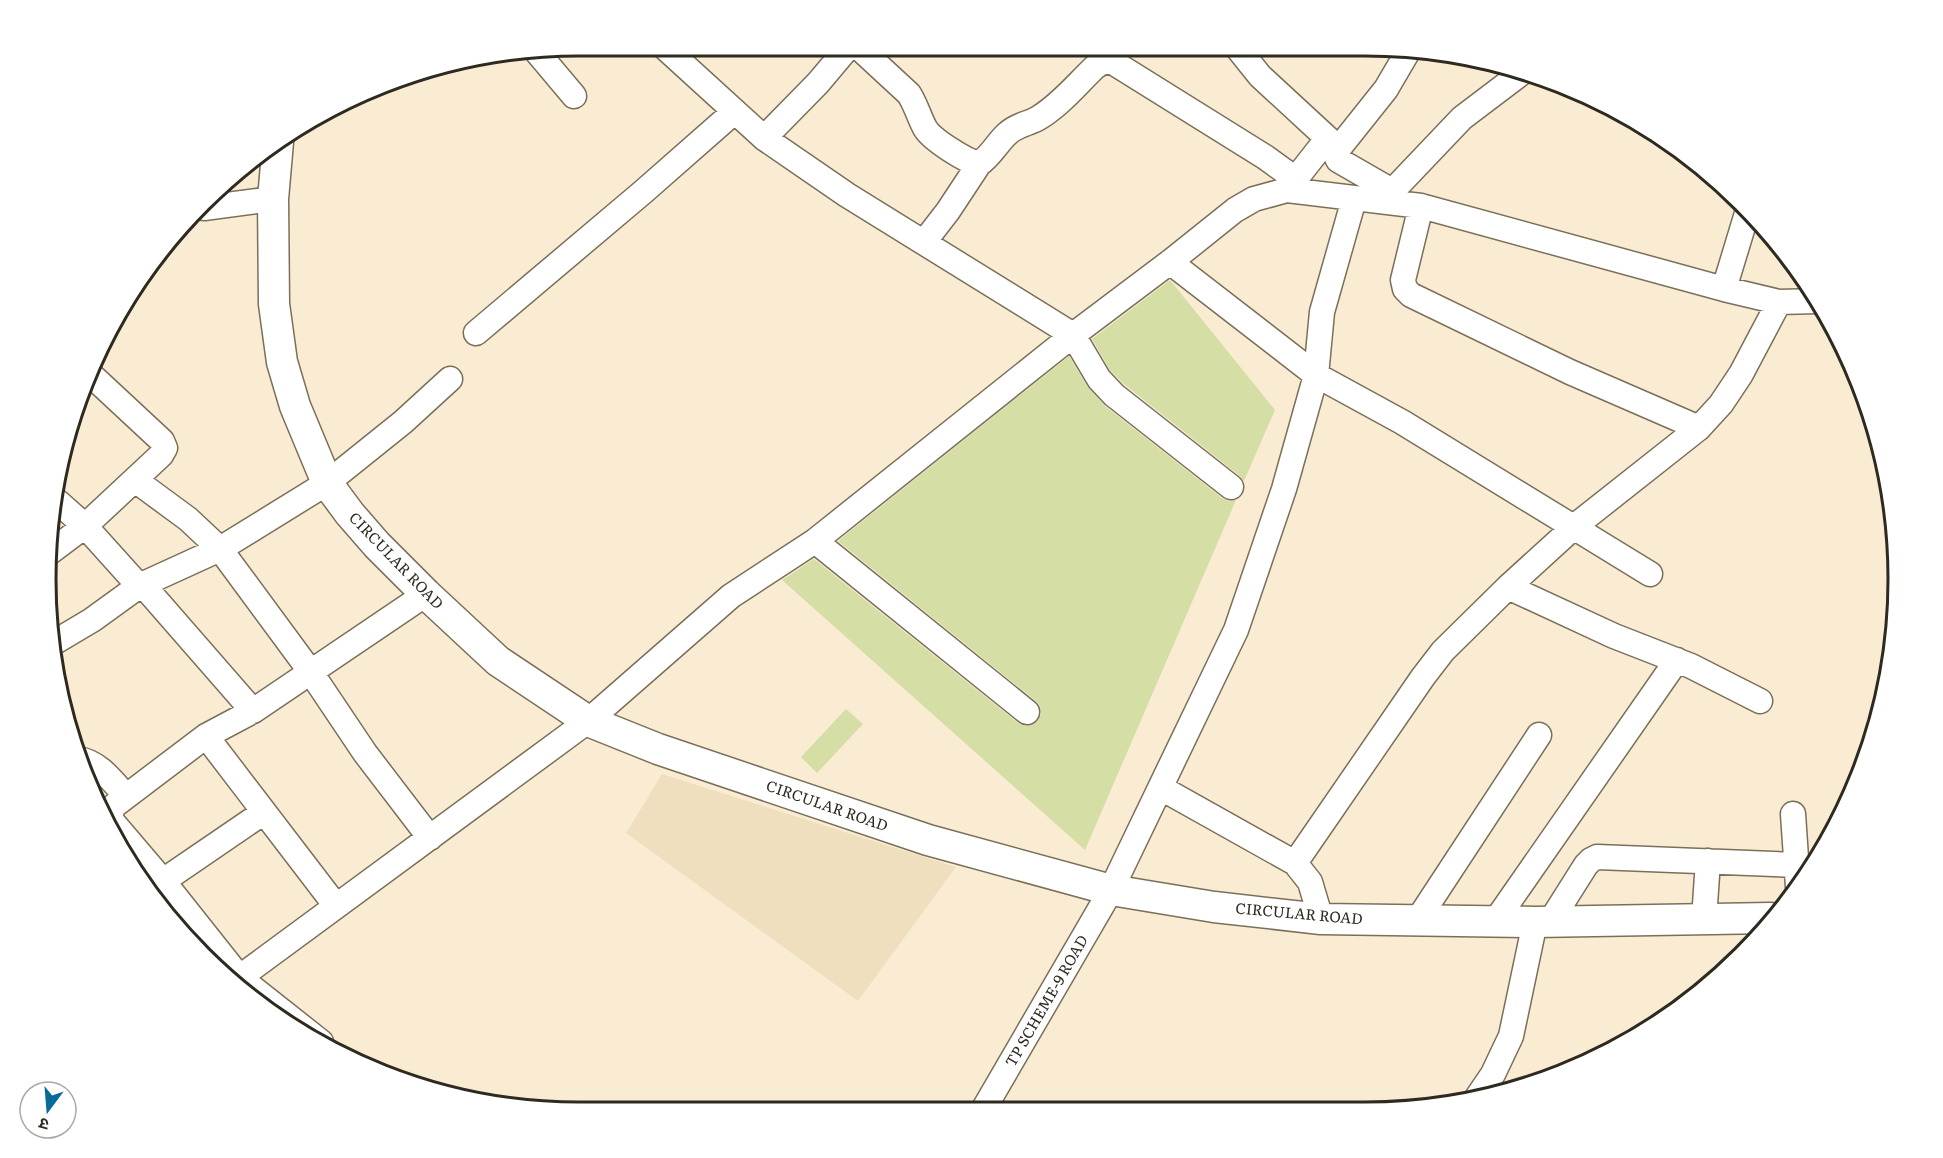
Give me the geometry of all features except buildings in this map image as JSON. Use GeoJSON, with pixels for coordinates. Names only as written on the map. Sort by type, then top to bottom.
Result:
{"type":"FeatureCollection","features":[{"type":"Feature","properties":{"kind":"main road","name":"CIRCULAR ROAD"},"geometry":{"type":"LineString","coordinates":[[277,152],[273,199],[274,304],[282,362],[295,406],[327,483],[364,530],[426,594],[498,661],[588,721],[658,749],[928,840],[1111,890],[1214,907],[1321,920],[1542,922],[1763,918]]}},
{"type":"Feature","properties":{"kind":"street"},"geometry":{"type":"LineString","coordinates":[[674,56],[764,138],[847,195],[1072,335],[1099,380],[1114,395],[1231,487]]}},
{"type":"Feature","properties":{"kind":"street"},"geometry":{"type":"LineString","coordinates":[[764,138],[842,56]]}},
{"type":"Feature","properties":{"kind":"street"},"geometry":{"type":"LineString","coordinates":[[864,56],[909,94],[926,130],[934,138],[970,162],[979,164]]}},
{"type":"Feature","properties":{"kind":"street"},"geometry":{"type":"LineString","coordinates":[[924,242],[948,212],[979,164],[986,160],[1007,134],[1016,127],[1037,120],[1051,110],[1102,56]]}},
{"type":"Feature","properties":{"kind":"street"},"geometry":{"type":"LineString","coordinates":[[1105,56],[1107,61],[1115,62],[1290,184],[1354,199],[1388,196],[1462,118],[1515,78]]}},
{"type":"Feature","properties":{"kind":"street"},"geometry":{"type":"LineString","coordinates":[[1244,56],[1260,76],[1333,143],[1338,160],[1388,196],[1724,289],[1779,302],[1807,301]]}},
{"type":"Feature","properties":{"kind":"street"},"geometry":{"type":"LineString","coordinates":[[541,57],[574,96]]}},
{"type":"Feature","properties":{"kind":"street"},"geometry":{"type":"LineString","coordinates":[[240,978],[588,721],[731,596],[815,541],[1072,335],[1235,210],[1254,199],[1290,184],[1386,89],[1404,58]]}},
{"type":"Feature","properties":{"kind":"street"},"geometry":{"type":"LineString","coordinates":[[476,333],[644,192],[734,112]]}},
{"type":"Feature","properties":{"kind":"street"},"geometry":{"type":"LineString","coordinates":[[211,207],[273,199]]}},
{"type":"Feature","properties":{"kind":"street","name":"TP SCHEME-9 ROAD"},"geometry":{"type":"LineString","coordinates":[[988,1102],[1111,890],[1236,630],[1284,489],[1316,375],[1322,312],[1354,199]]}},
{"type":"Feature","properties":{"kind":"street"},"geometry":{"type":"LineString","coordinates":[[1421,206],[1403,280],[1405,289],[1411,295],[1570,372],[1699,428]]}},
{"type":"Feature","properties":{"kind":"street"},"geometry":{"type":"LineString","coordinates":[[1724,289],[1744,220]]}},
{"type":"Feature","properties":{"kind":"street"},"geometry":{"type":"LineString","coordinates":[[1170,262],[1316,375],[1402,422],[1650,574]]}},
{"type":"Feature","properties":{"kind":"street"},"geometry":{"type":"LineString","coordinates":[[1295,863],[1443,651],[1575,526],[1699,428],[1721,404],[1741,374],[1779,302]]}},
{"type":"Feature","properties":{"kind":"street"},"geometry":{"type":"LineString","coordinates":[[57,547],[85,526],[135,480],[165,448],[162,441],[95,379]]}},
{"type":"Feature","properties":{"kind":"street"},"geometry":{"type":"LineString","coordinates":[[59,639],[141,586],[220,549],[327,483],[403,422],[450,379]]}},
{"type":"Feature","properties":{"kind":"street"},"geometry":{"type":"LineString","coordinates":[[135,480],[188,519],[220,549],[310,671],[365,753],[430,838]]}},
{"type":"Feature","properties":{"kind":"street"},"geometry":{"type":"LineString","coordinates":[[61,505],[85,526],[141,586],[253,711]]}},
{"type":"Feature","properties":{"kind":"street"},"geometry":{"type":"LineString","coordinates":[[815,541],[1027,712]]}},
{"type":"Feature","properties":{"kind":"street"},"geometry":{"type":"LineString","coordinates":[[1508,587],[1614,636],[1677,660],[1760,701]]}},
{"type":"Feature","properties":{"kind":"street"},"geometry":{"type":"LineString","coordinates":[[111,815],[115,805],[206,736],[253,711],[426,594]]}},
{"type":"Feature","properties":{"kind":"street"},"geometry":{"type":"LineString","coordinates":[[1496,921],[1677,660]]}},
{"type":"Feature","properties":{"kind":"street"},"geometry":{"type":"LineString","coordinates":[[1417,921],[1539,735]]}},
{"type":"Feature","properties":{"kind":"street"},"geometry":{"type":"LineString","coordinates":[[206,736],[336,906]]}},
{"type":"Feature","properties":{"kind":"street"},"geometry":{"type":"LineString","coordinates":[[88,761],[98,766],[126,796]]}},
{"type":"Feature","properties":{"kind":"street"},"geometry":{"type":"LineString","coordinates":[[1161,788],[1295,863],[1310,882],[1321,920]]}},
{"type":"Feature","properties":{"kind":"street"},"geometry":{"type":"LineString","coordinates":[[163,880],[264,812]]}},
{"type":"Feature","properties":{"kind":"street"},"geometry":{"type":"LineString","coordinates":[[1793,814],[1797,873]]}},
{"type":"Feature","properties":{"kind":"street"},"geometry":{"type":"LineString","coordinates":[[120,830],[163,880],[232,971]]}},
{"type":"Feature","properties":{"kind":"street"},"geometry":{"type":"LineString","coordinates":[[1483,1088],[1493,1074],[1511,1036],[1542,922],[1591,860],[1597,857],[1708,861],[1795,876]]}},
{"type":"Feature","properties":{"kind":"street"},"geometry":{"type":"LineString","coordinates":[[1704,919],[1708,861]]}},
{"type":"Feature","properties":{"kind":"shaded area"},"geometry":{"type":"Polygon","coordinates":[[[662,774],[956,867],[858,1001],[626,833],[662,774]]]}}]}
